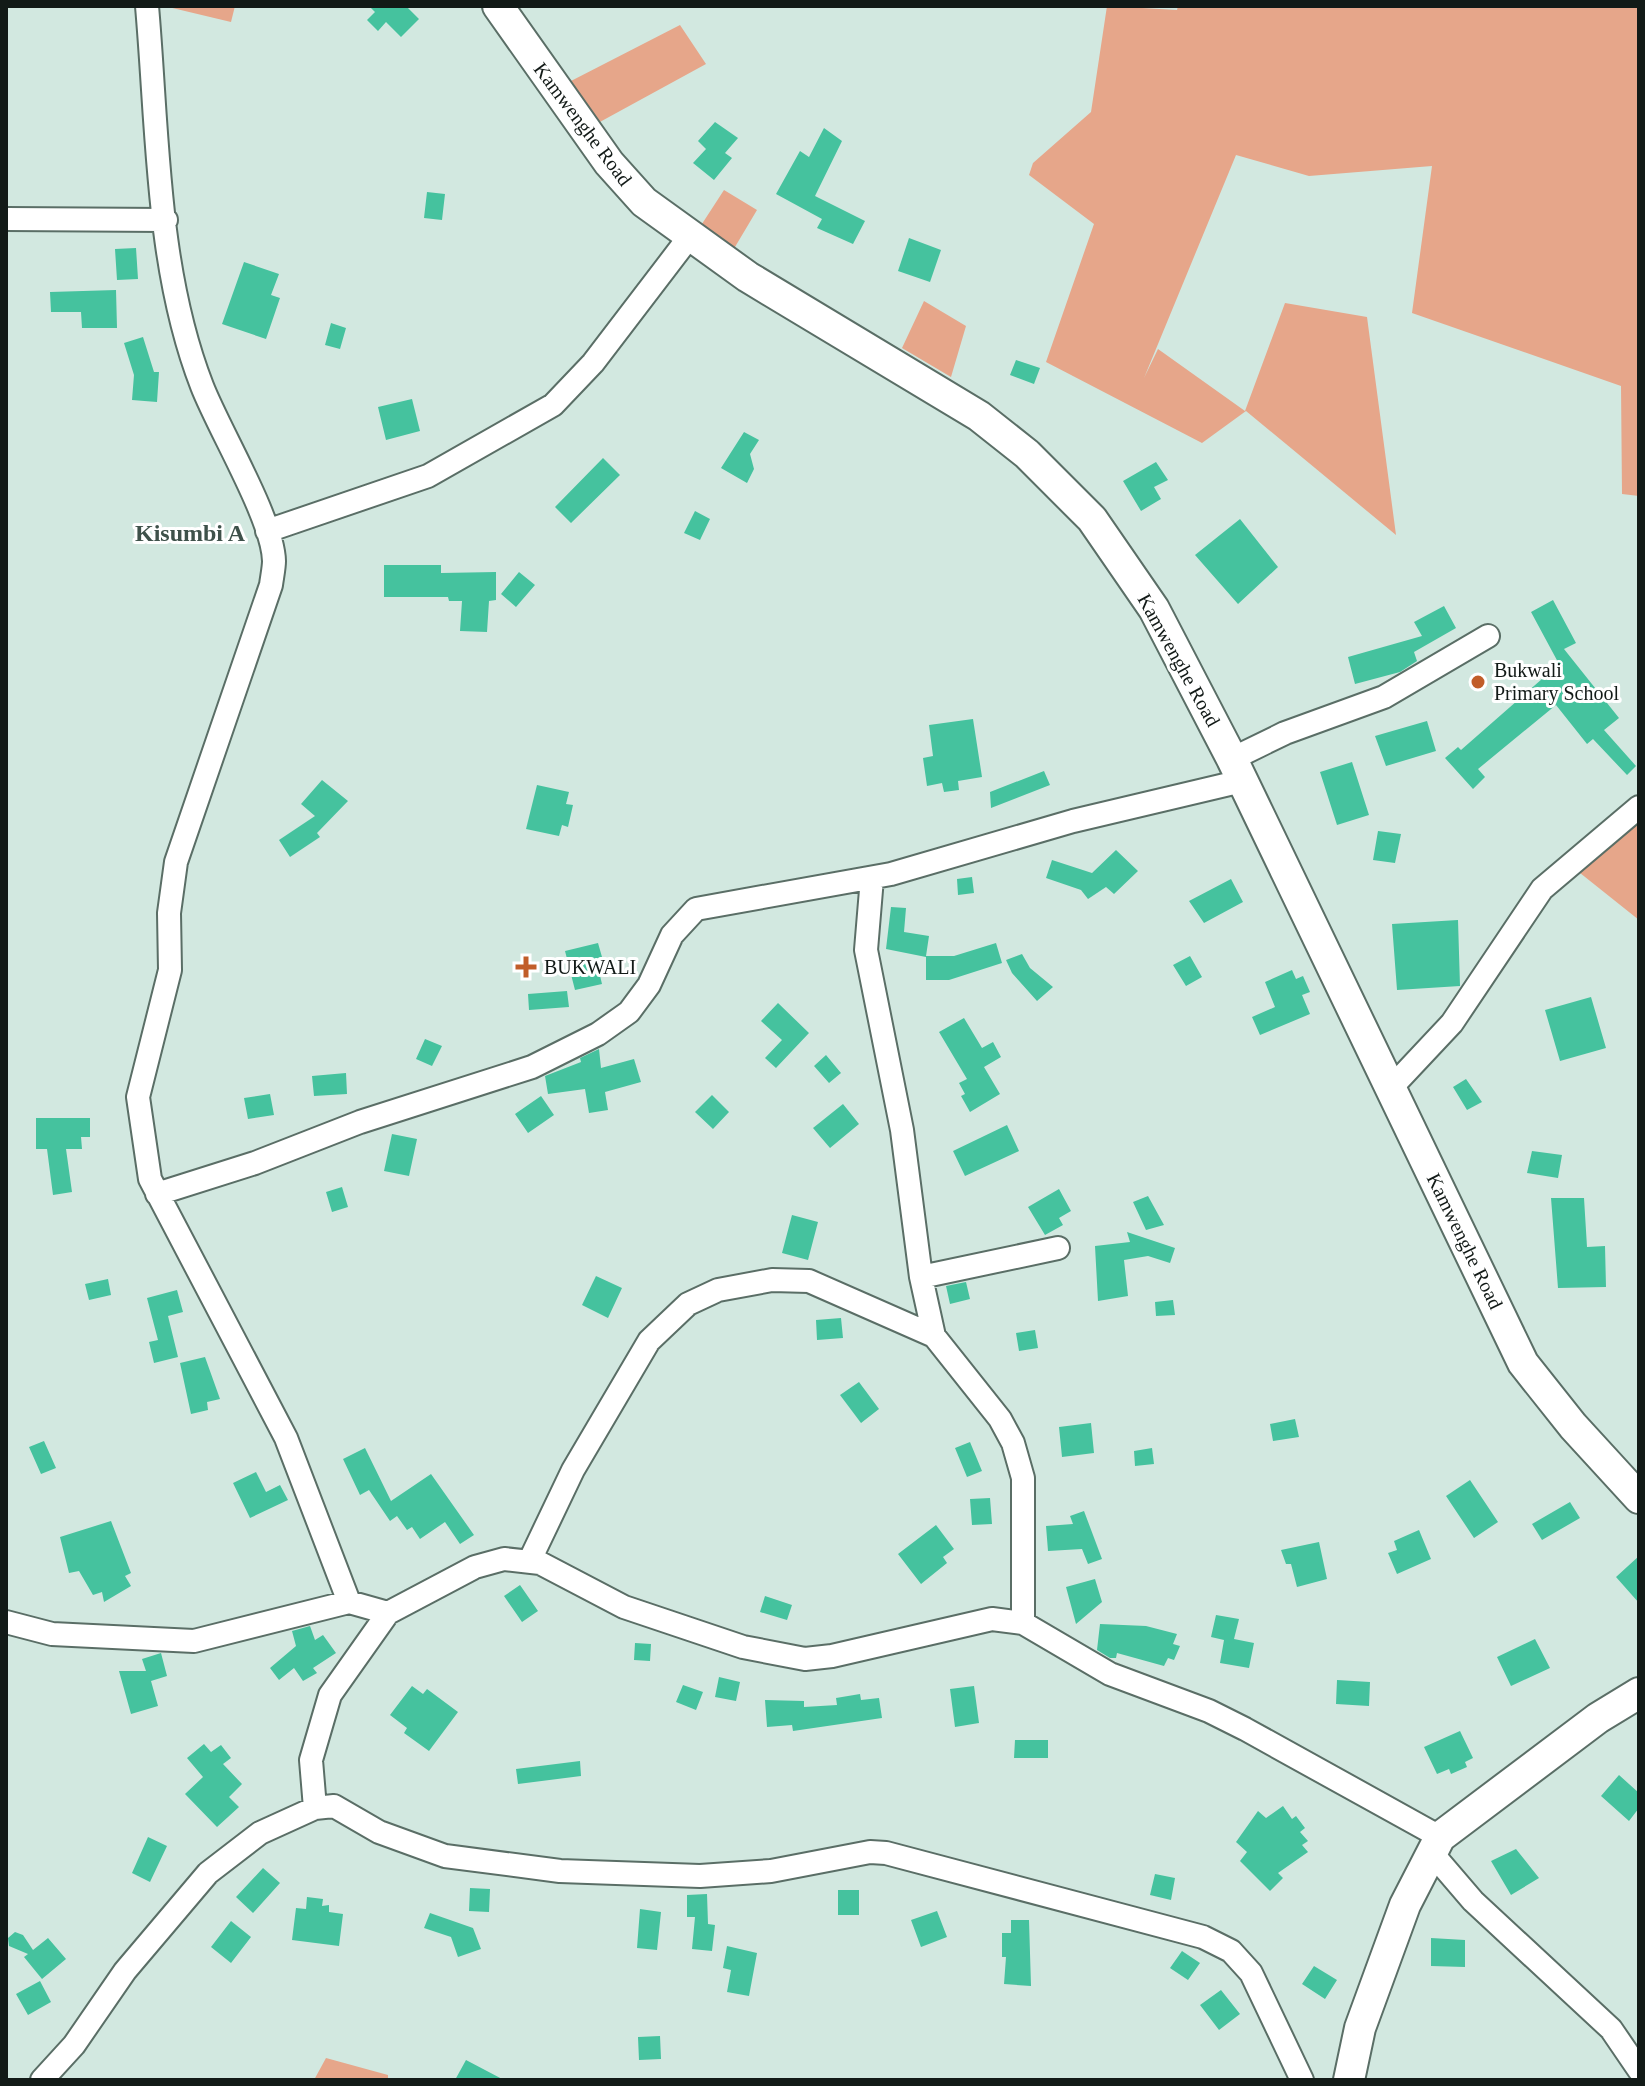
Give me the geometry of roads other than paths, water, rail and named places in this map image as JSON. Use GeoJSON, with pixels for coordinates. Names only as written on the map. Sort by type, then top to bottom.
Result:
{"type":"FeatureCollection","features":[{"type":"Feature","properties":{"kind":"main road","name":"Kamwenghe Road"},"geometry":{"type":"LineString","coordinates":[[498,6],[609,163],[644,202],[748,277],[979,416],[1027,454],[1092,519],[1154,609],[1237,770],[1523,1363],[1573,1426],[1639,1498]]}},
{"type":"Feature","properties":{"kind":"main road"},"geometry":{"type":"LineString","coordinates":[[1349,2080],[1360,2028],[1405,1905],[1435,1845],[1598,1718],[1639,1693]]}},
{"type":"Feature","properties":{"kind":"street"},"geometry":{"type":"LineString","coordinates":[[147,6],[166,220],[179,308],[202,384],[267,531],[274,560],[271,585],[176,862],[169,913],[170,970],[138,1097],[150,1179],[286,1438],[349,1602]]}},
{"type":"Feature","properties":{"kind":"street"},"geometry":{"type":"LineString","coordinates":[[6,219],[166,220]]}},
{"type":"Feature","properties":{"kind":"street"},"geometry":{"type":"LineString","coordinates":[[267,531],[428,476],[553,405],[593,363],[690,236]]}},
{"type":"Feature","properties":{"kind":"street"},"geometry":{"type":"LineString","coordinates":[[157,1194],[255,1163],[360,1122],[532,1067],[598,1034],[629,1012],[649,985],[672,935],[696,909],[872,878],[1237,770],[1285,733],[1384,697],[1488,636]]}},
{"type":"Feature","properties":{"kind":"street"},"geometry":{"type":"LineString","coordinates":[[1391,1088],[1452,1023],[1542,889],[1639,807]]}},
{"type":"Feature","properties":{"kind":"street"},"geometry":{"type":"LineString","coordinates":[[872,878],[866,950],[902,1130],[921,1277],[934,1336],[988,1402],[1013,1443],[1025,1502],[1023,1623]]}},
{"type":"Feature","properties":{"kind":"street"},"geometry":{"type":"LineString","coordinates":[[921,1277],[1058,1248]]}},
{"type":"Feature","properties":{"kind":"street"},"geometry":{"type":"LineString","coordinates":[[530,1560],[573,1470],[649,1341],[688,1304],[718,1290],[772,1280],[809,1281],[934,1336]]}},
{"type":"Feature","properties":{"kind":"street"},"geometry":{"type":"LineString","coordinates":[[315,1808],[311,1760],[330,1695],[388,1613],[475,1567],[504,1559],[530,1560],[624,1607],[772,1655],[805,1659],[832,1656],[992,1619],[1023,1623],[1110,1674],[1209,1711],[1245,1729],[1435,1845],[1473,1901],[1611,2029],[1639,2070]]}},
{"type":"Feature","properties":{"kind":"street"},"geometry":{"type":"LineString","coordinates":[[6,1622],[52,1634],[194,1641],[349,1602],[388,1613]]}},
{"type":"Feature","properties":{"kind":"street"},"geometry":{"type":"LineString","coordinates":[[42,2080],[74,2045],[125,1971],[208,1873],[260,1833],[315,1808],[334,1806],[379,1832],[445,1856],[560,1871],[694,1876],[771,1871],[870,1852],[886,1853],[1203,1937],[1231,1951],[1251,1973],[1302,2080]]}},
{"type":"Feature","properties":{"kind":"place","name":"Bukwali Primary School"},"geometry":{"type":"Point","coordinates":[1478,682]}},
{"type":"Feature","properties":{"kind":"place","name":"BUKWALI"},"geometry":{"type":"Point","coordinates":[526,967]}},
{"type":"Feature","properties":{"kind":"district","name":"Kisumbi A"},"geometry":{"type":"Point","coordinates":[190,533]}}]}
